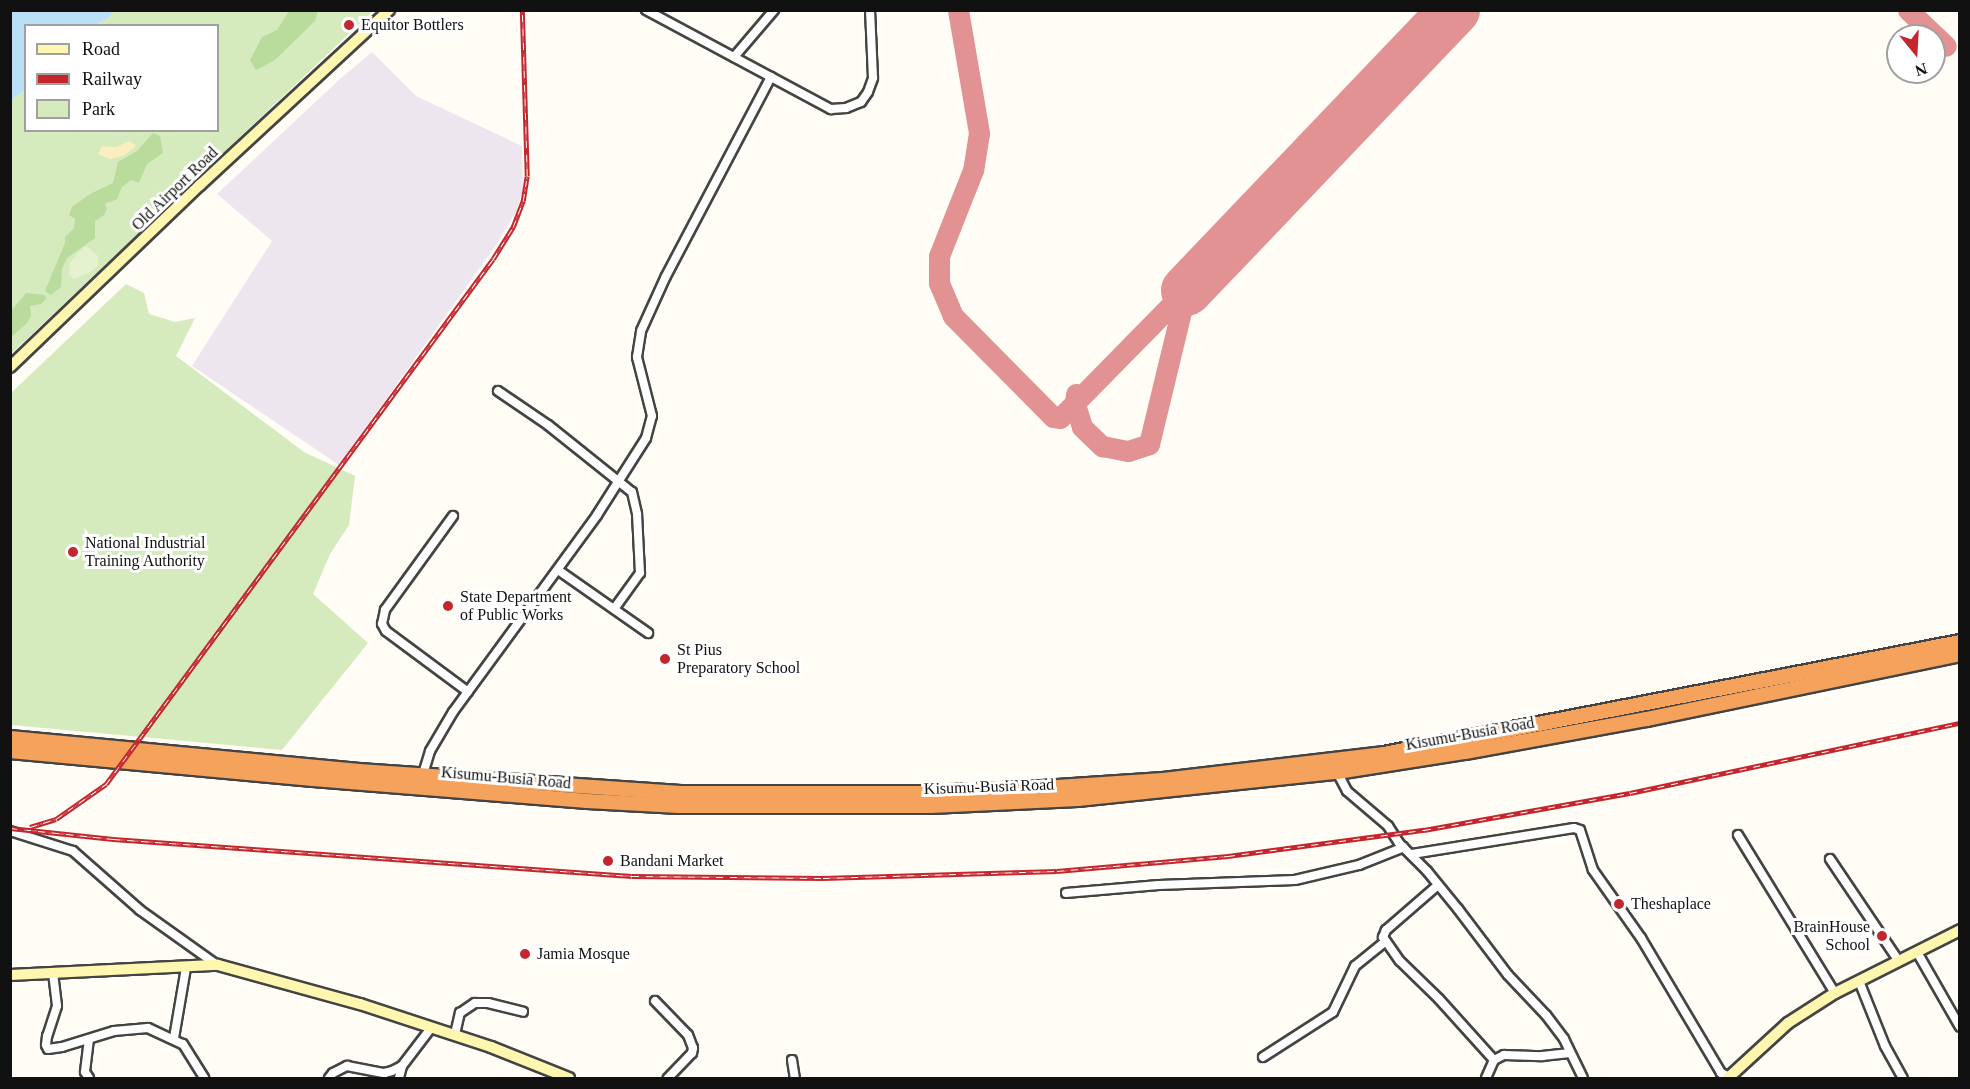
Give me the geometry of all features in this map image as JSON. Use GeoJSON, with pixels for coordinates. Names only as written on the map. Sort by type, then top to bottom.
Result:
{"type":"FeatureCollection","features":[{"type":"Feature","properties":{"kind":"highway","name":"Kisumu-Busia Road"},"geometry":{"type":"LineString","coordinates":[[10,738],[359,771],[672,793],[786,795],[936,793],[1163,780],[1384,754],[1959,642]]}},
{"type":"Feature","properties":{"kind":"highway","name":"Kisumu-Busia Road"},"geometry":{"type":"LineString","coordinates":[[10,751],[325,780],[586,801],[679,806],[920,806],[1078,799],[1337,772],[1647,719],[1959,654]]}},
{"type":"Feature","properties":{"kind":"main road","name":"Old Airport Road"},"geometry":{"type":"LineString","coordinates":[[10,368],[200,185],[389,10]]}},
{"type":"Feature","properties":{"kind":"main road"},"geometry":{"type":"LineString","coordinates":[[1729,1078],[1788,1023],[1835,993],[1959,930]]}},
{"type":"Feature","properties":{"kind":"main road"},"geometry":{"type":"LineString","coordinates":[[10,975],[218,965],[317,991],[455,1034],[569,1078]]}},
{"type":"Feature","properties":{"kind":"street"},"geometry":{"type":"LineString","coordinates":[[646,10],[831,109],[846,108],[861,102],[873,78],[870,10]]}},
{"type":"Feature","properties":{"kind":"street"},"geometry":{"type":"LineString","coordinates":[[734,57],[774,10]]}},
{"type":"Feature","properties":{"kind":"street"},"geometry":{"type":"LineString","coordinates":[[423,774],[440,732],[558,570],[646,438],[652,416],[637,357],[641,331],[666,276],[771,77]]}},
{"type":"Feature","properties":{"kind":"street"},"geometry":{"type":"LineString","coordinates":[[498,391],[548,425],[632,492],[641,564],[638,578],[614,609]]}},
{"type":"Feature","properties":{"kind":"street"},"geometry":{"type":"LineString","coordinates":[[453,516],[386,610],[382,624],[386,631],[468,692]]}},
{"type":"Feature","properties":{"kind":"street"},"geometry":{"type":"LineString","coordinates":[[558,570],[648,633]]}},
{"type":"Feature","properties":{"kind":"street"},"geometry":{"type":"LineString","coordinates":[[1337,772],[1351,796],[1388,826],[1404,848],[1412,854],[1438,885],[1508,975],[1546,1015],[1564,1039],[1583,1078]]}},
{"type":"Feature","properties":{"kind":"street"},"geometry":{"type":"LineString","coordinates":[[1412,854],[1574,828],[1580,830],[1593,870],[1641,938],[1721,1073],[1729,1078]]}},
{"type":"Feature","properties":{"kind":"street"},"geometry":{"type":"LineString","coordinates":[[10,831],[73,851],[140,910],[218,965]]}},
{"type":"Feature","properties":{"kind":"street"},"geometry":{"type":"LineString","coordinates":[[1738,836],[1835,993]]}},
{"type":"Feature","properties":{"kind":"street"},"geometry":{"type":"LineString","coordinates":[[1066,893],[1159,885],[1295,880],[1359,865],[1404,848]]}},
{"type":"Feature","properties":{"kind":"street"},"geometry":{"type":"LineString","coordinates":[[1830,859],[1898,960]]}},
{"type":"Feature","properties":{"kind":"street"},"geometry":{"type":"LineString","coordinates":[[1438,885],[1386,930],[1384,934],[1386,942],[1494,1060]]}},
{"type":"Feature","properties":{"kind":"street"},"geometry":{"type":"LineString","coordinates":[[1263,1057],[1333,1012],[1355,966],[1386,942]]}},
{"type":"Feature","properties":{"kind":"street"},"geometry":{"type":"LineString","coordinates":[[1917,952],[1959,1027]]}},
{"type":"Feature","properties":{"kind":"street"},"geometry":{"type":"LineString","coordinates":[[174,1038],[186,968]]}},
{"type":"Feature","properties":{"kind":"street"},"geometry":{"type":"LineString","coordinates":[[52,973],[57,1006],[47,1047],[51,1050],[135,1028],[148,1028],[183,1044],[204,1078]]}},
{"type":"Feature","properties":{"kind":"street"},"geometry":{"type":"LineString","coordinates":[[1859,981],[1885,1046],[1903,1078]]}},
{"type":"Feature","properties":{"kind":"street"},"geometry":{"type":"LineString","coordinates":[[655,1001],[688,1035],[693,1048],[692,1053],[668,1078]]}},
{"type":"Feature","properties":{"kind":"street"},"geometry":{"type":"LineString","coordinates":[[455,1034],[460,1013],[475,1003],[488,1003],[523,1012]]}},
{"type":"Feature","properties":{"kind":"street"},"geometry":{"type":"LineString","coordinates":[[399,1078],[402,1066],[431,1028]]}},
{"type":"Feature","properties":{"kind":"street"},"geometry":{"type":"LineString","coordinates":[[89,1039],[85,1072],[90,1078]]}},
{"type":"Feature","properties":{"kind":"street"},"geometry":{"type":"LineString","coordinates":[[1494,1060],[1515,1054],[1542,1056],[1570,1053]]}},
{"type":"Feature","properties":{"kind":"street"},"geometry":{"type":"LineString","coordinates":[[792,1060],[795,1078]]}},
{"type":"Feature","properties":{"kind":"street"},"geometry":{"type":"LineString","coordinates":[[1486,1078],[1494,1060]]}},
{"type":"Feature","properties":{"kind":"street"},"geometry":{"type":"LineString","coordinates":[[329,1078],[333,1073],[347,1066],[384,1073],[402,1066]]}},
{"type":"Feature","properties":{"kind":"shaded area"},"geometry":{"type":"Polygon","coordinates":[[[372,52],[416,96],[522,146],[523,190],[516,212],[496,245],[339,465],[192,366],[272,241],[217,194],[372,52]]]}},
{"type":"Feature","properties":{"kind":"green space"},"geometry":{"type":"Polygon","coordinates":[[[113,10],[373,11],[11,354],[11,100],[24,91],[24,132],[219,132],[219,24],[98,24],[108,19],[113,10]]]}},
{"type":"Feature","properties":{"kind":"green space"},"geometry":{"type":"Polygon","coordinates":[[[289,11],[318,11],[315,21],[275,60],[256,70],[250,60],[262,37],[277,30],[289,11]]]}},
{"type":"Feature","properties":{"kind":"green space"},"geometry":{"type":"Polygon","coordinates":[[[153,133],[160,136],[163,153],[147,164],[139,183],[131,180],[122,187],[117,199],[105,204],[107,209],[104,215],[95,221],[95,238],[67,258],[62,269],[61,287],[51,295],[45,291],[65,243],[65,237],[74,228],[75,219],[69,215],[72,207],[90,194],[113,183],[118,162],[137,151],[153,133]]]}},
{"type":"Feature","properties":{"kind":"green space"},"geometry":{"type":"Polygon","coordinates":[[[84,247],[88,247],[98,256],[98,266],[74,279],[69,274],[70,262],[84,247]]]}},
{"type":"Feature","properties":{"kind":"green space"},"geometry":{"type":"Polygon","coordinates":[[[126,284],[144,293],[149,314],[175,322],[195,318],[176,356],[304,452],[355,476],[349,525],[330,554],[313,594],[368,643],[282,750],[11,725],[11,393],[126,284]]]}},
{"type":"Feature","properties":{"kind":"green space"},"geometry":{"type":"Polygon","coordinates":[[[26,293],[45,295],[46,299],[41,304],[30,306],[31,316],[27,323],[11,337],[11,311],[26,293]]]}},
{"type":"Feature","properties":{"kind":"sand"},"geometry":{"type":"Polygon","coordinates":[[[130,141],[136,146],[123,156],[110,159],[98,154],[102,146],[116,147],[130,141]]]}},
{"type":"Feature","properties":{"kind":"water"},"geometry":{"type":"Polygon","coordinates":[[[11,10],[113,10],[108,19],[98,24],[24,24],[24,91],[11,100],[11,10]]]}},
{"type":"Feature","properties":{"kind":"taxiway"},"geometry":{"type":"LineString","coordinates":[[958,10],[979,133],[973,170],[939,256],[939,283],[953,316],[1053,417],[1060,418],[1186,290]]}},
{"type":"Feature","properties":{"kind":"taxiway"},"geometry":{"type":"LineString","coordinates":[[1908,10],[1923,24]]}},
{"type":"Feature","properties":{"kind":"taxiway"},"geometry":{"type":"LineString","coordinates":[[1076,394],[1075,404],[1082,427],[1102,446],[1128,451],[1149,444],[1186,291]]}},
{"type":"Feature","properties":{"kind":"runway"},"geometry":{"type":"LineString","coordinates":[[1186,290],[1454,10]]}},
{"type":"Feature","properties":{"kind":"railway"},"geometry":{"type":"LineString","coordinates":[[30,827],[56,819],[106,784],[493,259],[513,227],[523,201],[527,176],[522,10]]}},
{"type":"Feature","properties":{"kind":"railway"},"geometry":{"type":"LineString","coordinates":[[10,828],[113,839],[632,876],[823,878],[1057,871],[1228,856],[1424,830],[1630,793],[1960,723]]}},
{"type":"Feature","properties":{"kind":"place","name":"Equitor Bottlers"},"geometry":{"type":"Point","coordinates":[349,25]}},
{"type":"Feature","properties":{"kind":"place","name":"National Industrial Training Authority"},"geometry":{"type":"Point","coordinates":[73,552]}},
{"type":"Feature","properties":{"kind":"place","name":"State Department of Public Works"},"geometry":{"type":"Point","coordinates":[448,606]}},
{"type":"Feature","properties":{"kind":"place","name":"St Pius Preparatory School"},"geometry":{"type":"Point","coordinates":[665,659]}},
{"type":"Feature","properties":{"kind":"place","name":"Bandani Market"},"geometry":{"type":"Point","coordinates":[608,861]}},
{"type":"Feature","properties":{"kind":"place","name":"Theshaplace"},"geometry":{"type":"Point","coordinates":[1619,904]}},
{"type":"Feature","properties":{"kind":"place","name":"BrainHouse School"},"geometry":{"type":"Point","coordinates":[1882,936]}},
{"type":"Feature","properties":{"kind":"place","name":"Jamia Mosque"},"geometry":{"type":"Point","coordinates":[525,954]}}]}
